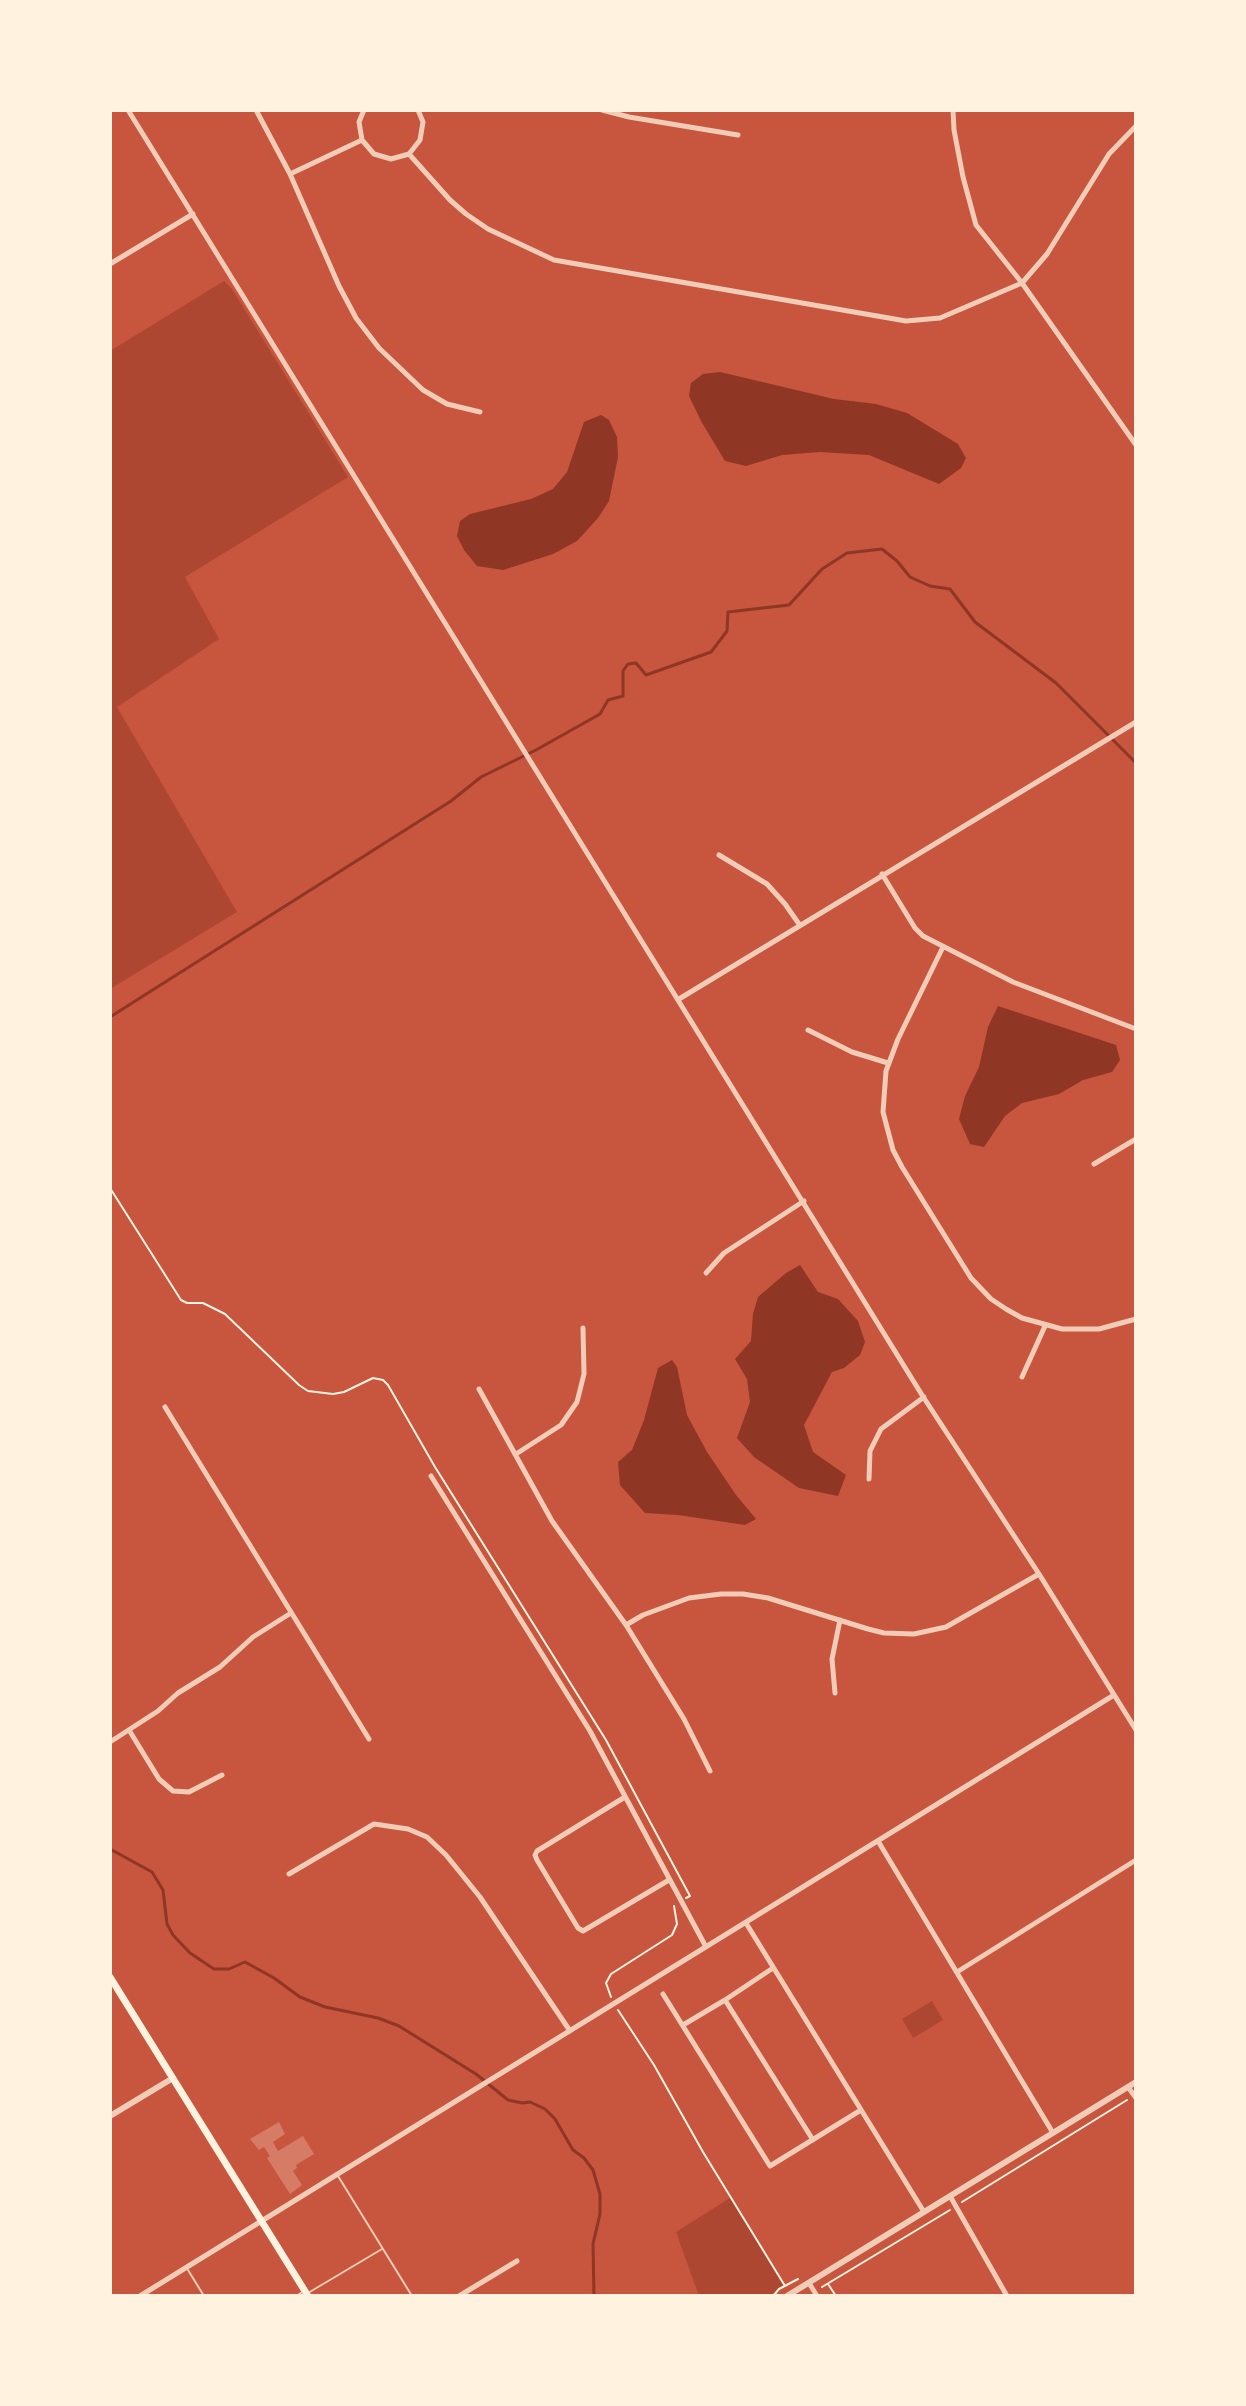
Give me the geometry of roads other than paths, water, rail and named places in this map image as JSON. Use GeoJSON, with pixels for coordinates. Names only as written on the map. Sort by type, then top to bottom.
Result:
{"type":"FeatureCollection","features":[{"type":"Feature","properties":{"kind":"main road"},"geometry":{"type":"LineString","coordinates":[[110,1977],[307,2294]]}},
{"type":"Feature","properties":{"kind":"street"},"geometry":{"type":"LineString","coordinates":[[128,110],[924,1397],[1136,1730]]}},
{"type":"Feature","properties":{"kind":"street"},"geometry":{"type":"LineString","coordinates":[[256,110],[290,174],[356,318],[394,364],[423,390],[447,404],[480,412]]}},
{"type":"Feature","properties":{"kind":"street"},"geometry":{"type":"LineString","coordinates":[[364,110],[359,122],[362,140],[367,148],[391,159],[409,154],[420,140],[423,122],[418,110]]}},
{"type":"Feature","properties":{"kind":"street"},"geometry":{"type":"LineString","coordinates":[[602,110],[738,135]]}},
{"type":"Feature","properties":{"kind":"street"},"geometry":{"type":"LineString","coordinates":[[953,110],[963,177],[976,225],[1022,283],[1136,445]]}},
{"type":"Feature","properties":{"kind":"street"},"geometry":{"type":"LineString","coordinates":[[409,154],[466,214],[488,229],[554,260],[906,321],[940,318],[1022,283],[1047,254],[1109,154],[1136,127]]}},
{"type":"Feature","properties":{"kind":"street"},"geometry":{"type":"LineString","coordinates":[[290,174],[362,140]]}},
{"type":"Feature","properties":{"kind":"street"},"geometry":{"type":"LineString","coordinates":[[110,264],[193,214]]}},
{"type":"Feature","properties":{"kind":"street"},"geometry":{"type":"LineString","coordinates":[[679,999],[1136,722]]}},
{"type":"Feature","properties":{"kind":"street"},"geometry":{"type":"LineString","coordinates":[[719,855],[767,884],[799,924]]}},
{"type":"Feature","properties":{"kind":"street"},"geometry":{"type":"LineString","coordinates":[[882,874],[923,936],[1013,982],[1136,1029]]}},
{"type":"Feature","properties":{"kind":"street"},"geometry":{"type":"LineString","coordinates":[[943,947],[888,1063],[883,1112],[893,1150],[979,1287],[1006,1309],[1045,1326],[1080,1330],[1099,1329],[1136,1319]]}},
{"type":"Feature","properties":{"kind":"street"},"geometry":{"type":"LineString","coordinates":[[808,1030],[852,1052],[888,1063]]}},
{"type":"Feature","properties":{"kind":"street"},"geometry":{"type":"LineString","coordinates":[[1094,1164],[1136,1139]]}},
{"type":"Feature","properties":{"kind":"street"},"geometry":{"type":"LineString","coordinates":[[706,1273],[724,1253],[804,1201]]}},
{"type":"Feature","properties":{"kind":"street"},"geometry":{"type":"LineString","coordinates":[[1022,1377],[1045,1326]]}},
{"type":"Feature","properties":{"kind":"street"},"geometry":{"type":"LineString","coordinates":[[516,1454],[561,1425],[577,1402],[584,1374],[583,1328]]}},
{"type":"Feature","properties":{"kind":"street"},"geometry":{"type":"LineString","coordinates":[[479,1389],[552,1521],[626,1625],[684,1719],[710,1771]]}},
{"type":"Feature","properties":{"kind":"street"},"geometry":{"type":"LineString","coordinates":[[869,1479],[870,1451],[881,1429],[924,1397]]}},
{"type":"Feature","properties":{"kind":"street"},"geometry":{"type":"LineString","coordinates":[[165,1407],[369,1739]]}},
{"type":"Feature","properties":{"kind":"street"},"geometry":{"type":"LineString","coordinates":[[431,1476],[590,1731],[706,1947]]}},
{"type":"Feature","properties":{"kind":"street"},"geometry":{"type":"LineString","coordinates":[[626,1625],[674,1602],[721,1594],[768,1598],[884,1633],[914,1634],[929,1632],[962,1618],[1039,1574]]}},
{"type":"Feature","properties":{"kind":"street"},"geometry":{"type":"LineString","coordinates":[[110,1742],[220,1667],[253,1637],[291,1613]]}},
{"type":"Feature","properties":{"kind":"street"},"geometry":{"type":"LineString","coordinates":[[835,1693],[832,1659],[840,1620]]}},
{"type":"Feature","properties":{"kind":"street"},"geometry":{"type":"LineString","coordinates":[[140,2296],[1114,1695]]}},
{"type":"Feature","properties":{"kind":"street"},"geometry":{"type":"LineString","coordinates":[[129,1730],[159,1779],[173,1791],[189,1792],[222,1775]]}},
{"type":"Feature","properties":{"kind":"street"},"geometry":{"type":"LineString","coordinates":[[625,1797],[539,1850],[536,1858],[578,1928],[583,1931],[669,1880]]}},
{"type":"Feature","properties":{"kind":"street"},"geometry":{"type":"LineString","coordinates":[[289,1874],[374,1824],[408,1829],[427,1837],[480,1897],[570,2031]]}},
{"type":"Feature","properties":{"kind":"street"},"geometry":{"type":"LineString","coordinates":[[878,1841],[1053,2133]]}},
{"type":"Feature","properties":{"kind":"street"},"geometry":{"type":"LineString","coordinates":[[957,1972],[1136,1860]]}},
{"type":"Feature","properties":{"kind":"street"},"geometry":{"type":"LineString","coordinates":[[746,1923],[924,2212]]}},
{"type":"Feature","properties":{"kind":"street"},"geometry":{"type":"LineString","coordinates":[[683,2025],[773,1968]]}},
{"type":"Feature","properties":{"kind":"street"},"geometry":{"type":"LineString","coordinates":[[663,1994],[770,2166],[861,2110]]}},
{"type":"Feature","properties":{"kind":"street"},"geometry":{"type":"LineString","coordinates":[[725,2000],[813,2140]]}},
{"type":"Feature","properties":{"kind":"street"},"geometry":{"type":"LineString","coordinates":[[110,2116],[173,2078]]}},
{"type":"Feature","properties":{"kind":"street"},"geometry":{"type":"LineString","coordinates":[[787,2296],[1136,2082]]}},
{"type":"Feature","properties":{"kind":"street"},"geometry":{"type":"LineString","coordinates":[[1128,2087],[1135,2097]]}},
{"type":"Feature","properties":{"kind":"street"},"geometry":{"type":"LineString","coordinates":[[950,2196],[1007,2296]]}},
{"type":"Feature","properties":{"kind":"street"},"geometry":{"type":"LineString","coordinates":[[459,2296],[517,2261]]}},
{"type":"Feature","properties":{"kind":"street"},"geometry":{"type":"LineString","coordinates":[[809,2283],[816,2294]]}},
{"type":"Feature","properties":{"kind":"lane"},"geometry":{"type":"LineString","coordinates":[[337,2175],[412,2296]]}},
{"type":"Feature","properties":{"kind":"lane"},"geometry":{"type":"LineString","coordinates":[[296,2296],[307,2294],[383,2249]]}},
{"type":"Feature","properties":{"kind":"lane"},"geometry":{"type":"LineString","coordinates":[[187,2268],[204,2296]]}},
{"type":"Feature","properties":{"kind":"waterway"},"geometry":{"type":"LineString","coordinates":[[110,1017],[451,801],[481,777],[600,714],[608,700],[623,696],[623,671],[628,664],[636,663],[646,675],[711,652],[727,631],[728,612],[789,605],[822,569],[847,553],[882,549],[910,577],[930,586],[950,589],[975,622],[1056,683],[1136,763]]}},
{"type":"Feature","properties":{"kind":"waterway"},"geometry":{"type":"LineString","coordinates":[[110,1849],[152,1872],[163,1890],[167,1924],[173,1935],[190,1953],[214,1969],[229,1969],[245,1962],[300,1997],[325,2007],[378,2018],[399,2026],[476,2074],[508,2100],[530,2102],[545,2109],[555,2119],[573,2150],[593,2170],[600,2194],[600,2214],[593,2244],[594,2296]]}}]}
